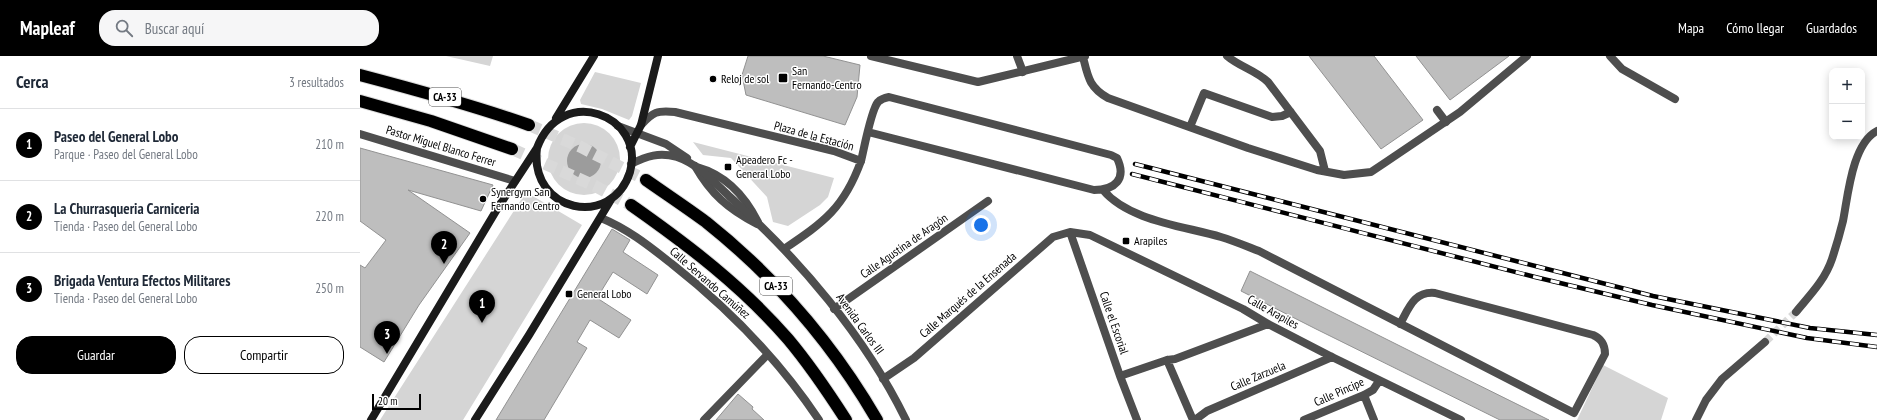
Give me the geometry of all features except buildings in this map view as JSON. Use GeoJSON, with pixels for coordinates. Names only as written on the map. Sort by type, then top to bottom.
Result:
{"type":"FeatureCollection","features":[{"type":"Feature","properties":{"kind":"highway","name":"CA-33"},"geometry":{"type":"LineString","coordinates":[[360,75],[463,103],[529,125]]}},
{"type":"Feature","properties":{"kind":"highway","name":"CA-33"},"geometry":{"type":"LineString","coordinates":[[360,101],[438,123],[512,149]]}},
{"type":"Feature","properties":{"kind":"highway","name":"CA-33"},"geometry":{"type":"LineString","coordinates":[[646,180],[706,222],[786,296],[809,321],[832,350],[851,377],[877,420]]}},
{"type":"Feature","properties":{"kind":"highway","name":"CA-33"},"geometry":{"type":"LineString","coordinates":[[631,205],[687,244],[740,289],[787,338],[809,365],[846,420]]}},
{"type":"Feature","properties":{"kind":"street"},"geometry":{"type":"LineString","coordinates":[[371,420],[536,148],[540,138],[554,121],[594,56]]}},
{"type":"Feature","properties":{"kind":"street"},"geometry":{"type":"LineString","coordinates":[[630,147],[641,124],[658,56]]}},
{"type":"Feature","properties":{"kind":"street"},"geometry":{"type":"LineString","coordinates":[[871,56],[978,82],[1084,57],[1088,77],[1092,86],[1099,93],[1108,98],[1248,148],[1325,171],[1344,175],[1370,172],[1460,112],[1527,56]]}},
{"type":"Feature","properties":{"kind":"street"},"geometry":{"type":"LineString","coordinates":[[1017,56],[1024,72]]}},
{"type":"Feature","properties":{"kind":"street"},"geometry":{"type":"LineString","coordinates":[[1228,56],[1235,62],[1260,74],[1268,82],[1320,151],[1325,171]]}},
{"type":"Feature","properties":{"kind":"street"},"geometry":{"type":"LineString","coordinates":[[1610,56],[1622,69],[1675,99]]}},
{"type":"Feature","properties":{"kind":"street"},"geometry":{"type":"LineString","coordinates":[[1190,127],[1204,93],[1272,117],[1282,116],[1291,112]]}},
{"type":"Feature","properties":{"kind":"street"},"geometry":{"type":"LineString","coordinates":[[861,161],[868,132],[878,101],[885,98],[894,98],[1111,155],[1117,158],[1120,164],[1120,177],[1111,188],[1094,190],[868,132]]}},
{"type":"Feature","properties":{"kind":"street","name":"Plaza de la Estación"},"geometry":{"type":"LineString","coordinates":[[641,124],[660,110],[675,112],[834,151],[861,161],[853,183],[832,213],[809,233],[784,249]]}},
{"type":"Feature","properties":{"kind":"street"},"geometry":{"type":"LineString","coordinates":[[1437,110],[1446,122]]}},
{"type":"Feature","properties":{"kind":"street"},"geometry":{"type":"LineString","coordinates":[[554,121],[573,112],[584,111],[605,116],[618,126],[666,144],[685,156],[692,164],[716,183],[784,249]]}},
{"type":"Feature","properties":{"kind":"street"},"geometry":{"type":"LineString","coordinates":[[475,420],[613,197],[626,181],[631,164],[630,147],[627,139],[618,126]]}},
{"type":"Feature","properties":{"kind":"street"},"geometry":{"type":"LineString","coordinates":[[1796,312],[1820,284],[1832,260],[1843,221],[1853,172],[1863,145],[1877,131]]}},
{"type":"Feature","properties":{"kind":"street","name":"Pastor Miguel Blanco Ferrer"},"geometry":{"type":"LineString","coordinates":[[360,134],[515,181]]}},
{"type":"Feature","properties":{"kind":"street"},"geometry":{"type":"LineString","coordinates":[[536,148],[536,169],[540,179],[545,188],[562,202],[583,207],[599,204],[613,197]]}},
{"type":"Feature","properties":{"kind":"street"},"geometry":{"type":"LineString","coordinates":[[631,164],[642,158],[660,154],[678,158],[692,164]]}},
{"type":"Feature","properties":{"kind":"street"},"geometry":{"type":"LineString","coordinates":[[1103,190],[1116,203],[1139,214],[1176,226],[1221,237],[1259,252],[1574,413],[1605,354],[1602,340],[1593,335],[1435,293],[1423,293],[1413,300],[1400,324]]}},
{"type":"Feature","properties":{"kind":"street","name":"Calle Agustina de Aragón"},"geometry":{"type":"LineString","coordinates":[[834,309],[988,201]]}},
{"type":"Feature","properties":{"kind":"street","name":"Calle Servando Camúñez"},"geometry":{"type":"LineString","coordinates":[[601,218],[636,236],[696,283],[729,312],[768,354],[805,400],[818,420]]}},
{"type":"Feature","properties":{"kind":"street","name":"Calle Arapiles"},"geometry":{"type":"LineString","coordinates":[[1070,232],[1090,234],[1243,308],[1268,324],[1332,357],[1461,420]]}},
{"type":"Feature","properties":{"kind":"street","name":"Calle el Escorial"},"geometry":{"type":"LineString","coordinates":[[1070,232],[1120,376],[1137,420]]}},
{"type":"Feature","properties":{"kind":"street","name":"Calle Marqués de la Ensenada"},"geometry":{"type":"LineString","coordinates":[[884,379],[914,358],[1053,237],[1070,232]]}},
{"type":"Feature","properties":{"kind":"street","name":"Avenida Carlos III"},"geometry":{"type":"LineString","coordinates":[[784,249],[863,346],[884,379],[906,420]]}},
{"type":"Feature","properties":{"kind":"street"},"geometry":{"type":"LineString","coordinates":[[1120,376],[1174,359],[1268,324]]}},
{"type":"Feature","properties":{"kind":"street"},"geometry":{"type":"LineString","coordinates":[[1696,420],[1706,400],[1722,379],[1765,342]]}},
{"type":"Feature","properties":{"kind":"street"},"geometry":{"type":"LineString","coordinates":[[704,420],[768,354]]}},
{"type":"Feature","properties":{"kind":"street","name":"Calle Zarzuela"},"geometry":{"type":"LineString","coordinates":[[1194,420],[1206,411],[1332,357]]}},
{"type":"Feature","properties":{"kind":"street"},"geometry":{"type":"LineString","coordinates":[[1167,360],[1194,420]]}},
{"type":"Feature","properties":{"kind":"street","name":"Calle Pincipe"},"geometry":{"type":"LineString","coordinates":[[1304,420],[1364,395],[1373,390],[1379,381]]}},
{"type":"Feature","properties":{"kind":"street"},"geometry":{"type":"LineString","coordinates":[[1364,395],[1374,420]]}},
{"type":"Feature","properties":{"kind":"shaded area"},"geometry":{"type":"Polygon","coordinates":[[[446,56],[493,56],[490,66],[446,56]]]}},
{"type":"Feature","properties":{"kind":"shaded area"},"geometry":{"type":"Polygon","coordinates":[[[595,72],[641,83],[632,116],[629,120],[602,109],[581,104],[580,100],[595,72]]]}},
{"type":"Feature","properties":{"kind":"shaded area"},"geometry":{"type":"Polygon","coordinates":[[[584,123],[604,129],[614,139],[620,159],[614,179],[604,189],[584,195],[564,189],[554,179],[548,159],[554,139],[564,129],[584,123]]]}},
{"type":"Feature","properties":{"kind":"shaded area"},"geometry":{"type":"Polygon","coordinates":[[[693,142],[834,178],[828,197],[820,205],[788,226],[773,222],[767,197],[731,158],[703,155],[693,142]]]}},
{"type":"Feature","properties":{"kind":"shaded area"},"geometry":{"type":"Polygon","coordinates":[[[584,144],[590,145],[596,149],[600,155],[600,167],[596,173],[590,177],[584,178],[578,177],[572,173],[568,167],[567,161],[568,155],[572,149],[578,145],[584,144]]]}},
{"type":"Feature","properties":{"kind":"shaded area"},"geometry":{"type":"Polygon","coordinates":[[[526,192],[582,225],[463,420],[380,420],[526,192]]]}},
{"type":"Feature","properties":{"kind":"shaded area"},"geometry":{"type":"Polygon","coordinates":[[[1603,365],[1668,398],[1661,420],[1577,420],[1603,365]]]}},
{"type":"Feature","properties":{"kind":"tunnel"},"geometry":{"type":"LineString","coordinates":[[529,125],[581,147],[646,180]]}},
{"type":"Feature","properties":{"kind":"tunnel"},"geometry":{"type":"LineString","coordinates":[[512,149],[595,186],[631,205]]}},
{"type":"Feature","properties":{"kind":"tunnel"},"geometry":{"type":"LineString","coordinates":[[1765,342],[1796,312]]}},
{"type":"Feature","properties":{"kind":"railway"},"geometry":{"type":"LineString","coordinates":[[1135,164],[1653,296],[1810,328],[1877,335]]}},
{"type":"Feature","properties":{"kind":"railway"},"geometry":{"type":"LineString","coordinates":[[1132,174],[1535,277],[1652,305],[1807,338],[1877,347]]}},
{"type":"Feature","properties":{"kind":"place","name":"San Fernando-Centro"},"geometry":{"type":"Point","coordinates":[783,78]}},
{"type":"Feature","properties":{"kind":"place","name":"Reloj de sol"},"geometry":{"type":"Point","coordinates":[713,79]}},
{"type":"Feature","properties":{"kind":"place","name":"Apeadero Fc - General Lobo"},"geometry":{"type":"Point","coordinates":[728,167]}},
{"type":"Feature","properties":{"kind":"place","name":"Synergym San Fernando Centro"},"geometry":{"type":"Point","coordinates":[483,199]}},
{"type":"Feature","properties":{"kind":"place","name":"Arapiles"},"geometry":{"type":"Point","coordinates":[1126,241]}},
{"type":"Feature","properties":{"kind":"place","name":"La Churrasqueria Carniceria"},"geometry":{"type":"Point","coordinates":[444,264]}},
{"type":"Feature","properties":{"kind":"place","name":"General Lobo"},"geometry":{"type":"Point","coordinates":[569,294]}},
{"type":"Feature","properties":{"kind":"place","name":"Paseo del General Lobo"},"geometry":{"type":"Point","coordinates":[482,323]}},
{"type":"Feature","properties":{"kind":"place","name":"Brigada Ventura Efectos Militares"},"geometry":{"type":"Point","coordinates":[387,354]}}]}
